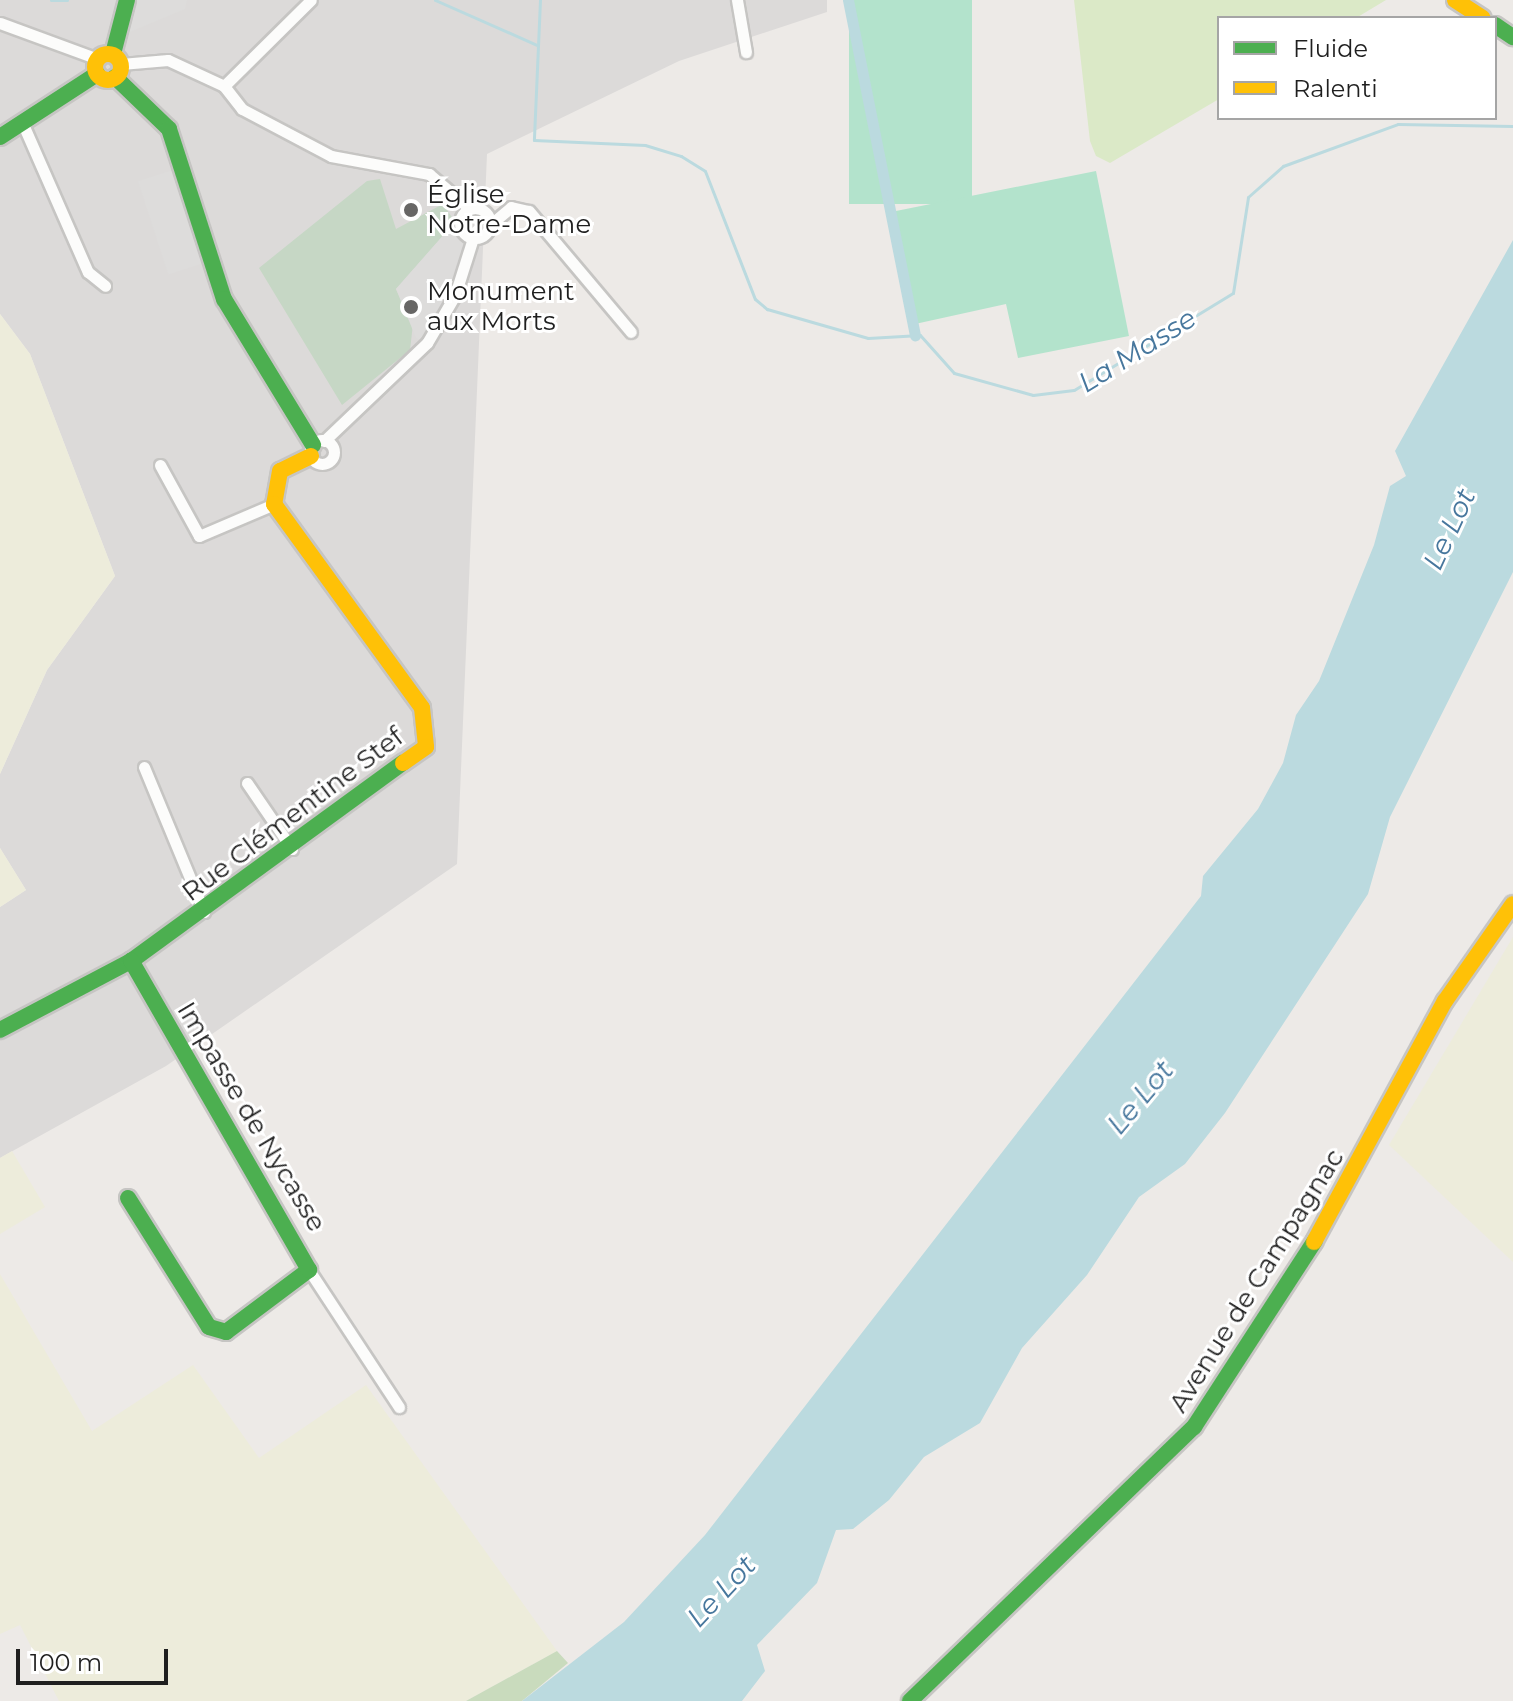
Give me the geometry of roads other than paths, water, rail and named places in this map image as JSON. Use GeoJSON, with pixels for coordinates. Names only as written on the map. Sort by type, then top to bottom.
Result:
{"type":"FeatureCollection","features":[{"type":"Feature","properties":{"kind":"street"},"geometry":{"type":"LineString","coordinates":[[109,66],[127,0]]}},
{"type":"Feature","properties":{"kind":"street"},"geometry":{"type":"LineString","coordinates":[[224,86],[311,0]]}},
{"type":"Feature","properties":{"kind":"street"},"geometry":{"type":"LineString","coordinates":[[737,0],[746,52]]}},
{"type":"Feature","properties":{"kind":"street"},"geometry":{"type":"LineString","coordinates":[[1455,0],[1480,16]]}},
{"type":"Feature","properties":{"kind":"street"},"geometry":{"type":"LineString","coordinates":[[0,23],[109,66],[169,129],[224,299],[316,447]]}},
{"type":"Feature","properties":{"kind":"street"},"geometry":{"type":"LineString","coordinates":[[0,137],[109,66],[168,60],[224,86],[242,109],[331,156],[429,174],[469,208],[482,209],[491,224]]}},
{"type":"Feature","properties":{"kind":"street"},"geometry":{"type":"LineString","coordinates":[[22,122],[88,272],[105,286]]}},
{"type":"Feature","properties":{"kind":"street"},"geometry":{"type":"LineString","coordinates":[[160,465],[199,536],[274,504],[280,471],[316,447],[427,343],[455,295],[473,238],[511,207],[529,211],[631,332]]}},
{"type":"Feature","properties":{"kind":"street"},"geometry":{"type":"LineString","coordinates":[[469,208],[460,227],[473,238]]}},
{"type":"Feature","properties":{"kind":"street","name":"Rue Clémentine Stef"},"geometry":{"type":"LineString","coordinates":[[0,1030],[131,961],[417,759],[428,723],[274,504]]}},
{"type":"Feature","properties":{"kind":"street"},"geometry":{"type":"LineString","coordinates":[[144,767],[204,912]]}},
{"type":"Feature","properties":{"kind":"street"},"geometry":{"type":"LineString","coordinates":[[247,783],[292,849]]}},
{"type":"Feature","properties":{"kind":"street","name":"Avenue de Campagnac"},"geometry":{"type":"LineString","coordinates":[[910,1701],[1194,1427],[1349,1188],[1445,1001],[1513,904]]}},
{"type":"Feature","properties":{"kind":"street","name":"Impasse de Nycasse"},"geometry":{"type":"LineString","coordinates":[[128,1198],[209,1327],[226,1332],[309,1270],[131,961]]}},
{"type":"Feature","properties":{"kind":"street"},"geometry":{"type":"LineString","coordinates":[[309,1270],[399,1407]]}},
{"type":"Feature","properties":{"kind":"water","name":"Le Lot"},"geometry":{"type":"Polygon","coordinates":[[[1513,240],[1513,572],[1390,817],[1368,894],[1225,1113],[1185,1164],[1139,1197],[1087,1275],[1022,1348],[980,1423],[924,1457],[889,1500],[853,1529],[836,1530],[817,1583],[757,1645],[765,1671],[742,1701],[522,1701],[624,1622],[705,1535],[1201,896],[1203,876],[1258,809],[1283,763],[1296,715],[1319,681],[1374,545],[1390,486],[1406,476],[1395,451],[1513,240]]]}},
{"type":"Feature","properties":{"kind":"waterway"},"geometry":{"type":"LineString","coordinates":[[51,0],[67,0]]}},
{"type":"Feature","properties":{"kind":"waterway"},"geometry":{"type":"LineString","coordinates":[[435,0],[537,45]]}},
{"type":"Feature","properties":{"kind":"waterway","name":"La Masse"},"geometry":{"type":"LineString","coordinates":[[540,0],[534,140],[645,145],[681,156],[705,171],[755,299],[767,309],[868,338],[920,335],[954,373],[1033,395],[1074,390],[1233,293],[1248,197],[1283,166],[1398,124],[1513,126]]}},
{"type":"Feature","properties":{"kind":"waterway"},"geometry":{"type":"LineString","coordinates":[[848,0],[915,335]]}},
{"type":"Feature","properties":{"kind":"place","name":"Église Notre-Dame"},"geometry":{"type":"Point","coordinates":[411,210]}},
{"type":"Feature","properties":{"kind":"place","name":"Monument aux Morts"},"geometry":{"type":"Point","coordinates":[411,307]}}]}
